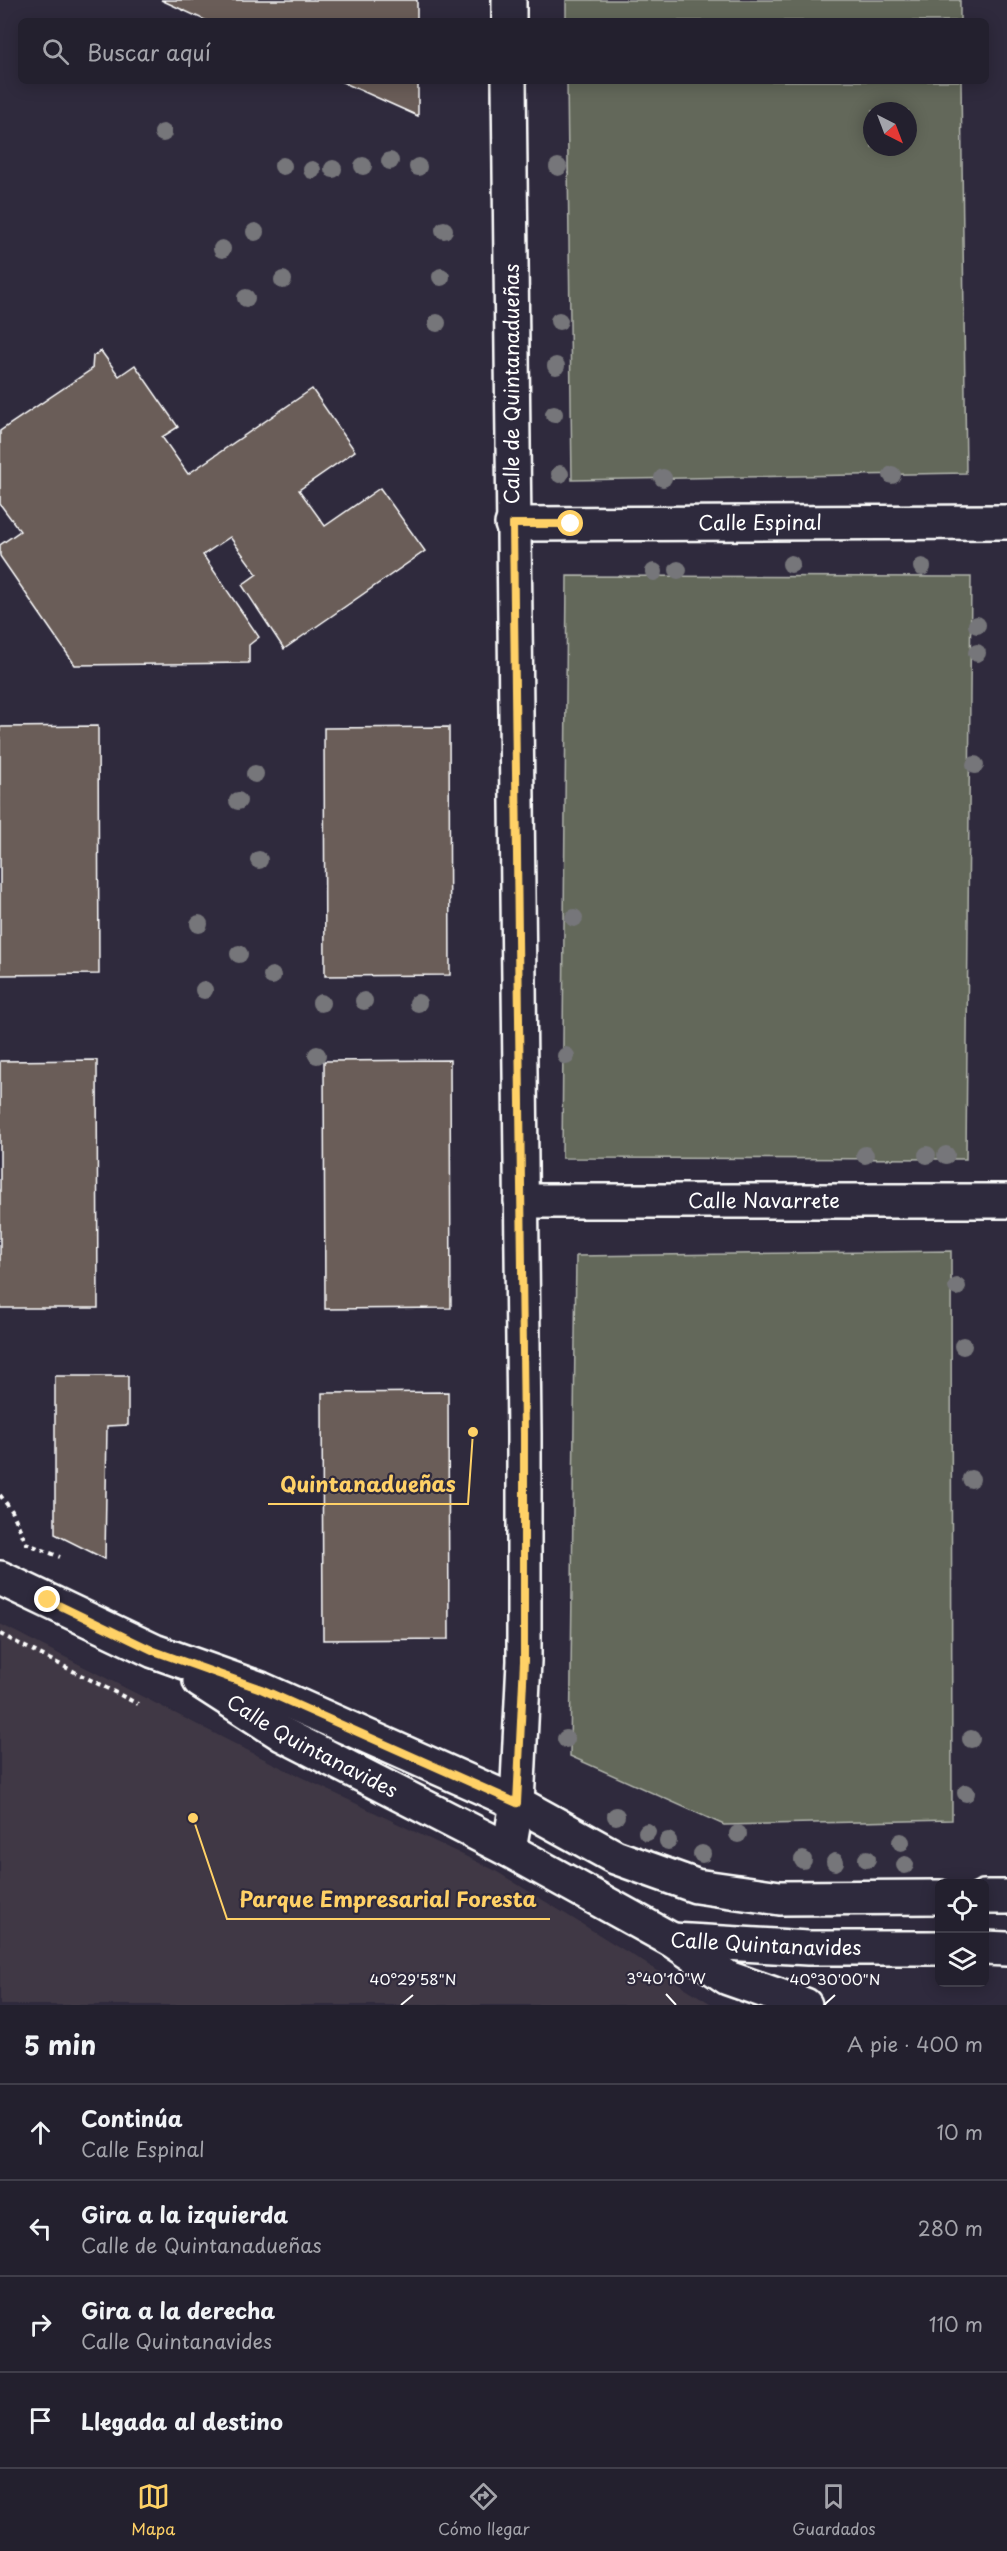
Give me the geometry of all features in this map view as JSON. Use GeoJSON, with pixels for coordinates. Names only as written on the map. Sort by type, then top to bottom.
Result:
{"type":"FeatureCollection","features":[{"type":"Feature","properties":{"kind":"street"},"geometry":{"type":"LineString","coordinates":[[509,0],[509,18]]}},
{"type":"Feature","properties":{"kind":"street","name":"Calle de Quintanadueñas"},"geometry":{"type":"LineString","coordinates":[[509,84],[524,1661],[517,1803]]}},
{"type":"Feature","properties":{"kind":"street","name":"Calle Espinal"},"geometry":{"type":"LineString","coordinates":[[513,524],[1007,522]]}},
{"type":"Feature","properties":{"kind":"street","name":"Calle Navarrete"},"geometry":{"type":"LineString","coordinates":[[521,1200],[1007,1201]]}},
{"type":"Feature","properties":{"kind":"street","name":"Calle Quintanavides"},"geometry":{"type":"LineString","coordinates":[[0,1578],[154,1651],[261,1689],[517,1803],[615,1857],[696,1886],[780,1898],[935,1897]]}},
{"type":"Feature","properties":{"kind":"street","name":"Calle Quintanavides"},"geometry":{"type":"LineString","coordinates":[[154,1651],[282,1734],[509,1850],[672,1940],[808,1948],[935,1948]]}},
{"type":"Feature","properties":{"kind":"street"},"geometry":{"type":"LineString","coordinates":[[509,1850],[517,1803]]}},
{"type":"Feature","properties":{"kind":"street"},"geometry":{"type":"LineString","coordinates":[[989,1897],[1007,1897]]}},
{"type":"Feature","properties":{"kind":"street"},"geometry":{"type":"LineString","coordinates":[[672,1940],[728,1978],[805,2005]]}},
{"type":"Feature","properties":{"kind":"street"},"geometry":{"type":"LineString","coordinates":[[989,1948],[1007,1949]]}},
{"type":"Feature","properties":{"kind":"path"},"geometry":{"type":"LineString","coordinates":[[0,1495],[12,1511],[26,1543],[60,1557]]}},
{"type":"Feature","properties":{"kind":"path"},"geometry":{"type":"LineString","coordinates":[[0,1634],[138,1704]]}},
{"type":"Feature","properties":{"kind":"shaded area"},"geometry":{"type":"Polygon","coordinates":[[[0,1624],[278,1766],[494,1870],[713,2005],[0,2005],[0,1624]]]}},
{"type":"Feature","properties":{"kind":"green space"},"geometry":{"type":"Polygon","coordinates":[[[566,0],[960,0],[960,18],[566,18],[566,0]]]}},
{"type":"Feature","properties":{"kind":"green space"},"geometry":{"type":"Polygon","coordinates":[[[567,84],[961,84],[966,473],[572,480],[567,84]]]}},
{"type":"Feature","properties":{"kind":"green space"},"geometry":{"type":"Polygon","coordinates":[[[567,576],[971,577],[966,1159],[562,1158],[567,576]]]}},
{"type":"Feature","properties":{"kind":"green space"},"geometry":{"type":"Polygon","coordinates":[[[951,1251],[952,1820],[724,1825],[570,1756],[576,1256],[951,1251]]]}},
{"type":"Feature","properties":{"kind":"building"},"geometry":{"type":"Polygon","coordinates":[[[161,0],[417,0],[417,18],[200,18],[161,0]]]}},
{"type":"Feature","properties":{"kind":"building"},"geometry":{"type":"Polygon","coordinates":[[[347,84],[418,84],[418,116],[347,84]]]}},
{"type":"Feature","properties":{"kind":"building"},"geometry":{"type":"Polygon","coordinates":[[[101,351],[119,376],[135,365],[178,427],[162,437],[188,474],[312,389],[355,451],[299,490],[325,526],[380,488],[425,551],[284,649],[242,585],[257,574],[230,537],[203,555],[259,637],[249,645],[249,663],[75,665],[0,556],[0,545],[20,531],[0,504],[0,431],[92,369],[93,356],[101,351]]]}},
{"type":"Feature","properties":{"kind":"building"},"geometry":{"type":"Polygon","coordinates":[[[98,726],[99,974],[0,975],[0,727],[98,726]]]}},
{"type":"Feature","properties":{"kind":"building"},"geometry":{"type":"Polygon","coordinates":[[[449,727],[450,975],[325,976],[324,728],[449,727]]]}},
{"type":"Feature","properties":{"kind":"building"},"geometry":{"type":"Polygon","coordinates":[[[97,1060],[98,1308],[0,1308],[0,1061],[97,1060]]]}},
{"type":"Feature","properties":{"kind":"building"},"geometry":{"type":"Polygon","coordinates":[[[450,1060],[451,1308],[325,1309],[324,1061],[450,1060]]]}},
{"type":"Feature","properties":{"kind":"building"},"geometry":{"type":"Polygon","coordinates":[[[55,1376],[128,1376],[128,1425],[107,1426],[105,1559],[55,1534],[55,1376]]]}},
{"type":"Feature","properties":{"kind":"building"},"geometry":{"type":"Polygon","coordinates":[[[448,1392],[449,1639],[323,1640],[322,1393],[448,1392]]]}},
{"type":"Feature","properties":{"kind":"place","name":"Quintanadueñas"},"geometry":{"type":"Point","coordinates":[473,1432]}},
{"type":"Feature","properties":{"kind":"place","name":"Parque Empresarial Foresta"},"geometry":{"type":"Point","coordinates":[193,1818]}},
{"type":"Feature","properties":{"kind":"route"},"geometry":{"type":"LineString","coordinates":[[48,1600],[154,1651],[261,1689],[517,1803],[524,1661],[524,1433],[513,524],[571,524]]}}]}
